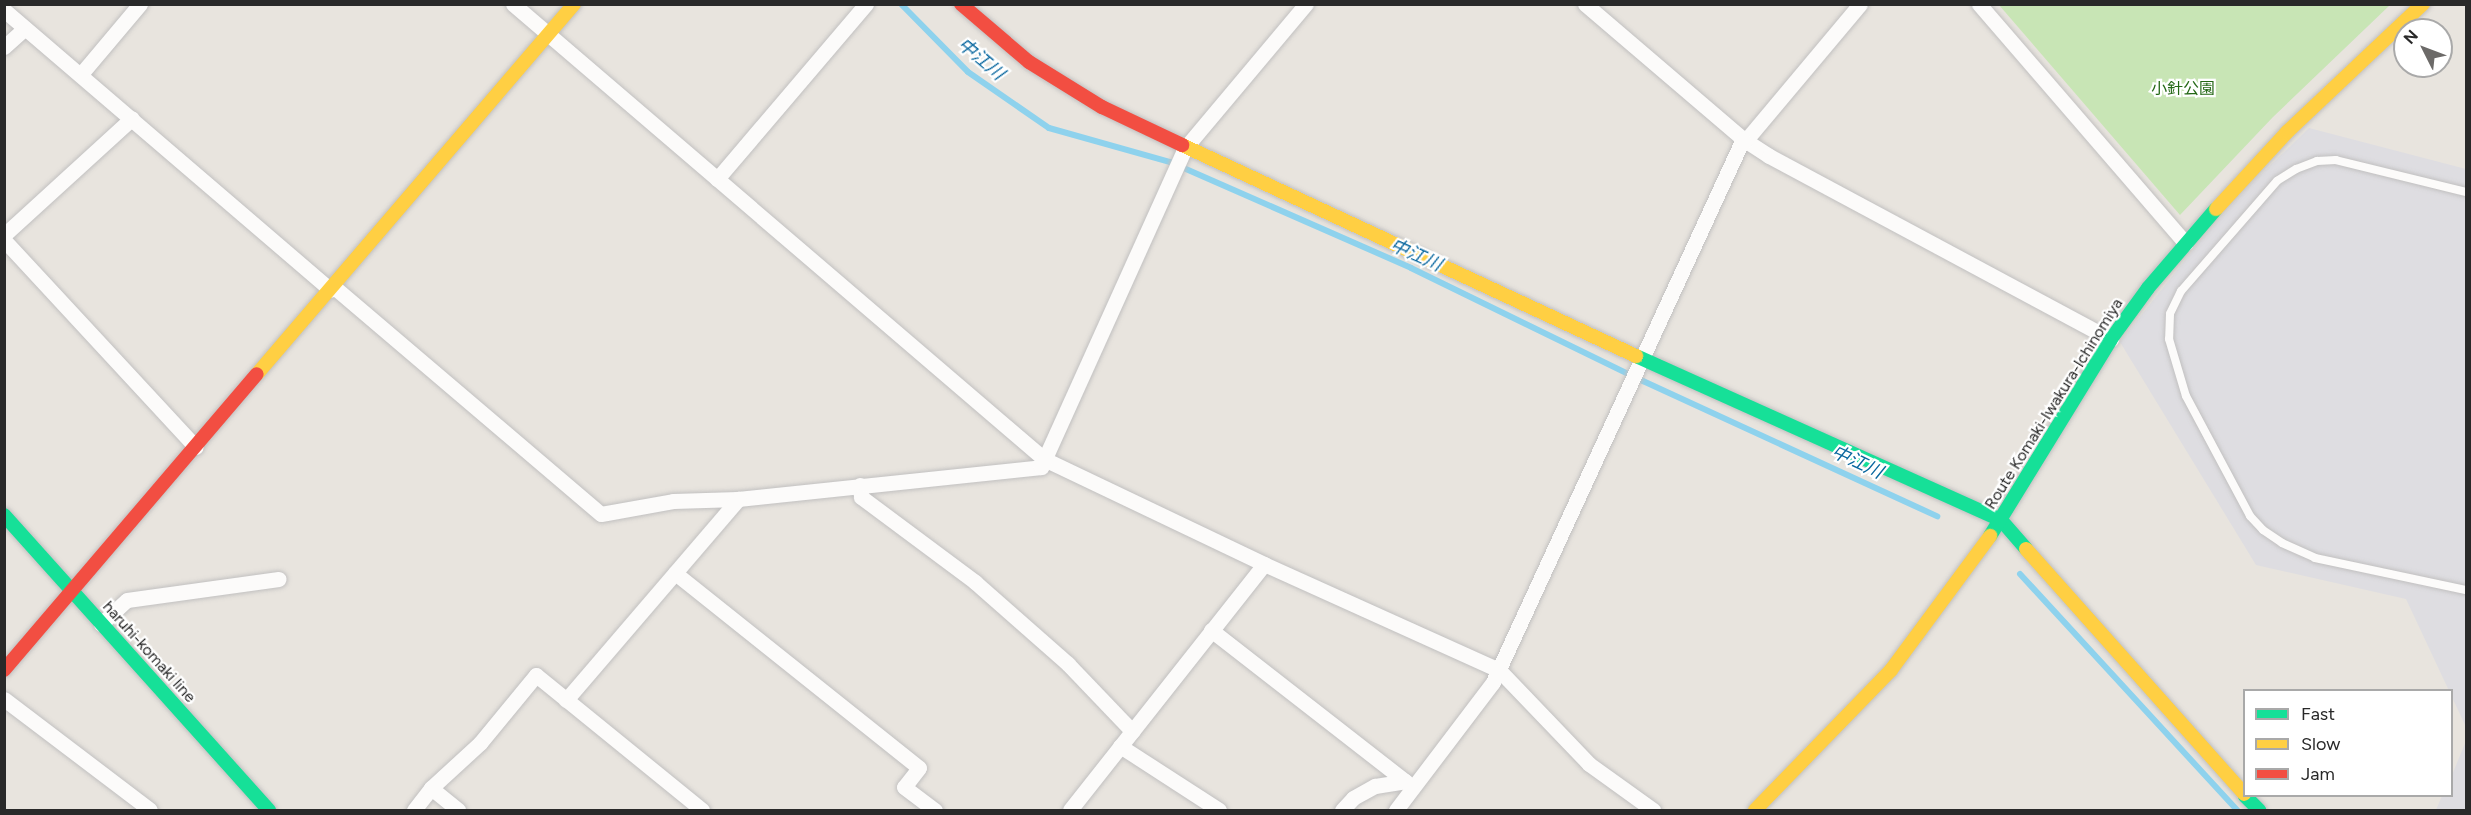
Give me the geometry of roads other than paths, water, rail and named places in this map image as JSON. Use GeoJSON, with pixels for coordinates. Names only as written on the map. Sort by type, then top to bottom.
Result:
{"type":"FeatureCollection","features":[{"type":"Feature","properties":{"kind":"street"},"geometry":{"type":"LineString","coordinates":[[81,74],[140,4]]}},
{"type":"Feature","properties":{"kind":"street"},"geometry":{"type":"LineString","coordinates":[[513,4],[1044,459],[1264,564],[1499,670],[1589,764],[1653,810]]}},
{"type":"Feature","properties":{"kind":"street"},"geometry":{"type":"LineString","coordinates":[[4,670],[574,4]]}},
{"type":"Feature","properties":{"kind":"street"},"geometry":{"type":"LineString","coordinates":[[717,179],[866,4]]}},
{"type":"Feature","properties":{"kind":"street"},"geometry":{"type":"LineString","coordinates":[[961,4],[994,35],[1061,83],[1184,151],[1641,362],[2001,520],[2243,793]]}},
{"type":"Feature","properties":{"kind":"street"},"geometry":{"type":"LineString","coordinates":[[4,10],[601,514],[673,501],[738,499],[1041,467],[1184,151],[1306,4]]}},
{"type":"Feature","properties":{"kind":"street"},"geometry":{"type":"LineString","coordinates":[[1585,4],[1745,140],[1769,156],[2111,339]]}},
{"type":"Feature","properties":{"kind":"street"},"geometry":{"type":"LineString","coordinates":[[1396,810],[1409,785],[1499,670],[1745,140],[1860,4]]}},
{"type":"Feature","properties":{"kind":"street"},"geometry":{"type":"LineString","coordinates":[[1979,4],[2185,243]]}},
{"type":"Feature","properties":{"kind":"street","name":"Route Komaki-Iwakura-Ichinomiya"},"geometry":{"type":"LineString","coordinates":[[1763,808],[1891,670],[2001,520],[2111,339],[2185,243],[2287,132],[2418,6]]}},
{"type":"Feature","properties":{"kind":"street"},"geometry":{"type":"LineString","coordinates":[[4,47],[26,28]]}},
{"type":"Feature","properties":{"kind":"street"},"geometry":{"type":"LineString","coordinates":[[4,235],[132,118]]}},
{"type":"Feature","properties":{"kind":"street"},"geometry":{"type":"LineString","coordinates":[[4,240],[196,447]]}},
{"type":"Feature","properties":{"kind":"street"},"geometry":{"type":"LineString","coordinates":[[860,485],[861,497],[975,582],[1068,664],[1132,731]]}},
{"type":"Feature","properties":{"kind":"street"},"geometry":{"type":"LineString","coordinates":[[566,700],[738,499]]}},
{"type":"Feature","properties":{"kind":"street","name":"haruhi-komaki line"},"geometry":{"type":"LineString","coordinates":[[4,515],[269,810]]}},
{"type":"Feature","properties":{"kind":"street"},"geometry":{"type":"LineString","coordinates":[[1070,810],[1264,564]]}},
{"type":"Feature","properties":{"kind":"street"},"geometry":{"type":"LineString","coordinates":[[675,573],[919,768],[904,787],[935,810]]}},
{"type":"Feature","properties":{"kind":"street"},"geometry":{"type":"LineString","coordinates":[[100,624],[127,600],[279,579]]}},
{"type":"Feature","properties":{"kind":"street"},"geometry":{"type":"LineString","coordinates":[[1211,630],[1409,785]]}},
{"type":"Feature","properties":{"kind":"street"},"geometry":{"type":"LineString","coordinates":[[414,810],[431,788],[480,743],[536,675],[702,810]]}},
{"type":"Feature","properties":{"kind":"street"},"geometry":{"type":"LineString","coordinates":[[4,699],[150,810]]}},
{"type":"Feature","properties":{"kind":"street"},"geometry":{"type":"LineString","coordinates":[[1120,746],[1219,810]]}},
{"type":"Feature","properties":{"kind":"street"},"geometry":{"type":"LineString","coordinates":[[1342,810],[1353,798],[1375,786],[1409,785]]}},
{"type":"Feature","properties":{"kind":"street"},"geometry":{"type":"LineString","coordinates":[[431,788],[458,810]]}},
{"type":"Feature","properties":{"kind":"street"},"geometry":{"type":"LineString","coordinates":[[2247,797],[2259,810]]}},
{"type":"Feature","properties":{"kind":"lane"},"geometry":{"type":"LineString","coordinates":[[2466,192],[2336,160],[2318,161],[2296,169],[2277,181],[2181,291],[2170,314],[2169,339],[2186,396],[2250,516],[2263,530],[2282,543],[2315,558],[2466,590]]}},
{"type":"Feature","properties":{"kind":"waterway","name":"中江川"},"geometry":{"type":"LineString","coordinates":[[901,4],[968,72],[1049,128],[1170,162],[1411,268],[1643,381],[1937,516]]}},
{"type":"Feature","properties":{"kind":"waterway","name":"中江川"},"geometry":{"type":"LineString","coordinates":[[2020,574],[2237,810]]}},
{"type":"Feature","properties":{"kind":"park label","name":"小針公園"},"geometry":{"type":"Point","coordinates":[2183,89]}}]}
